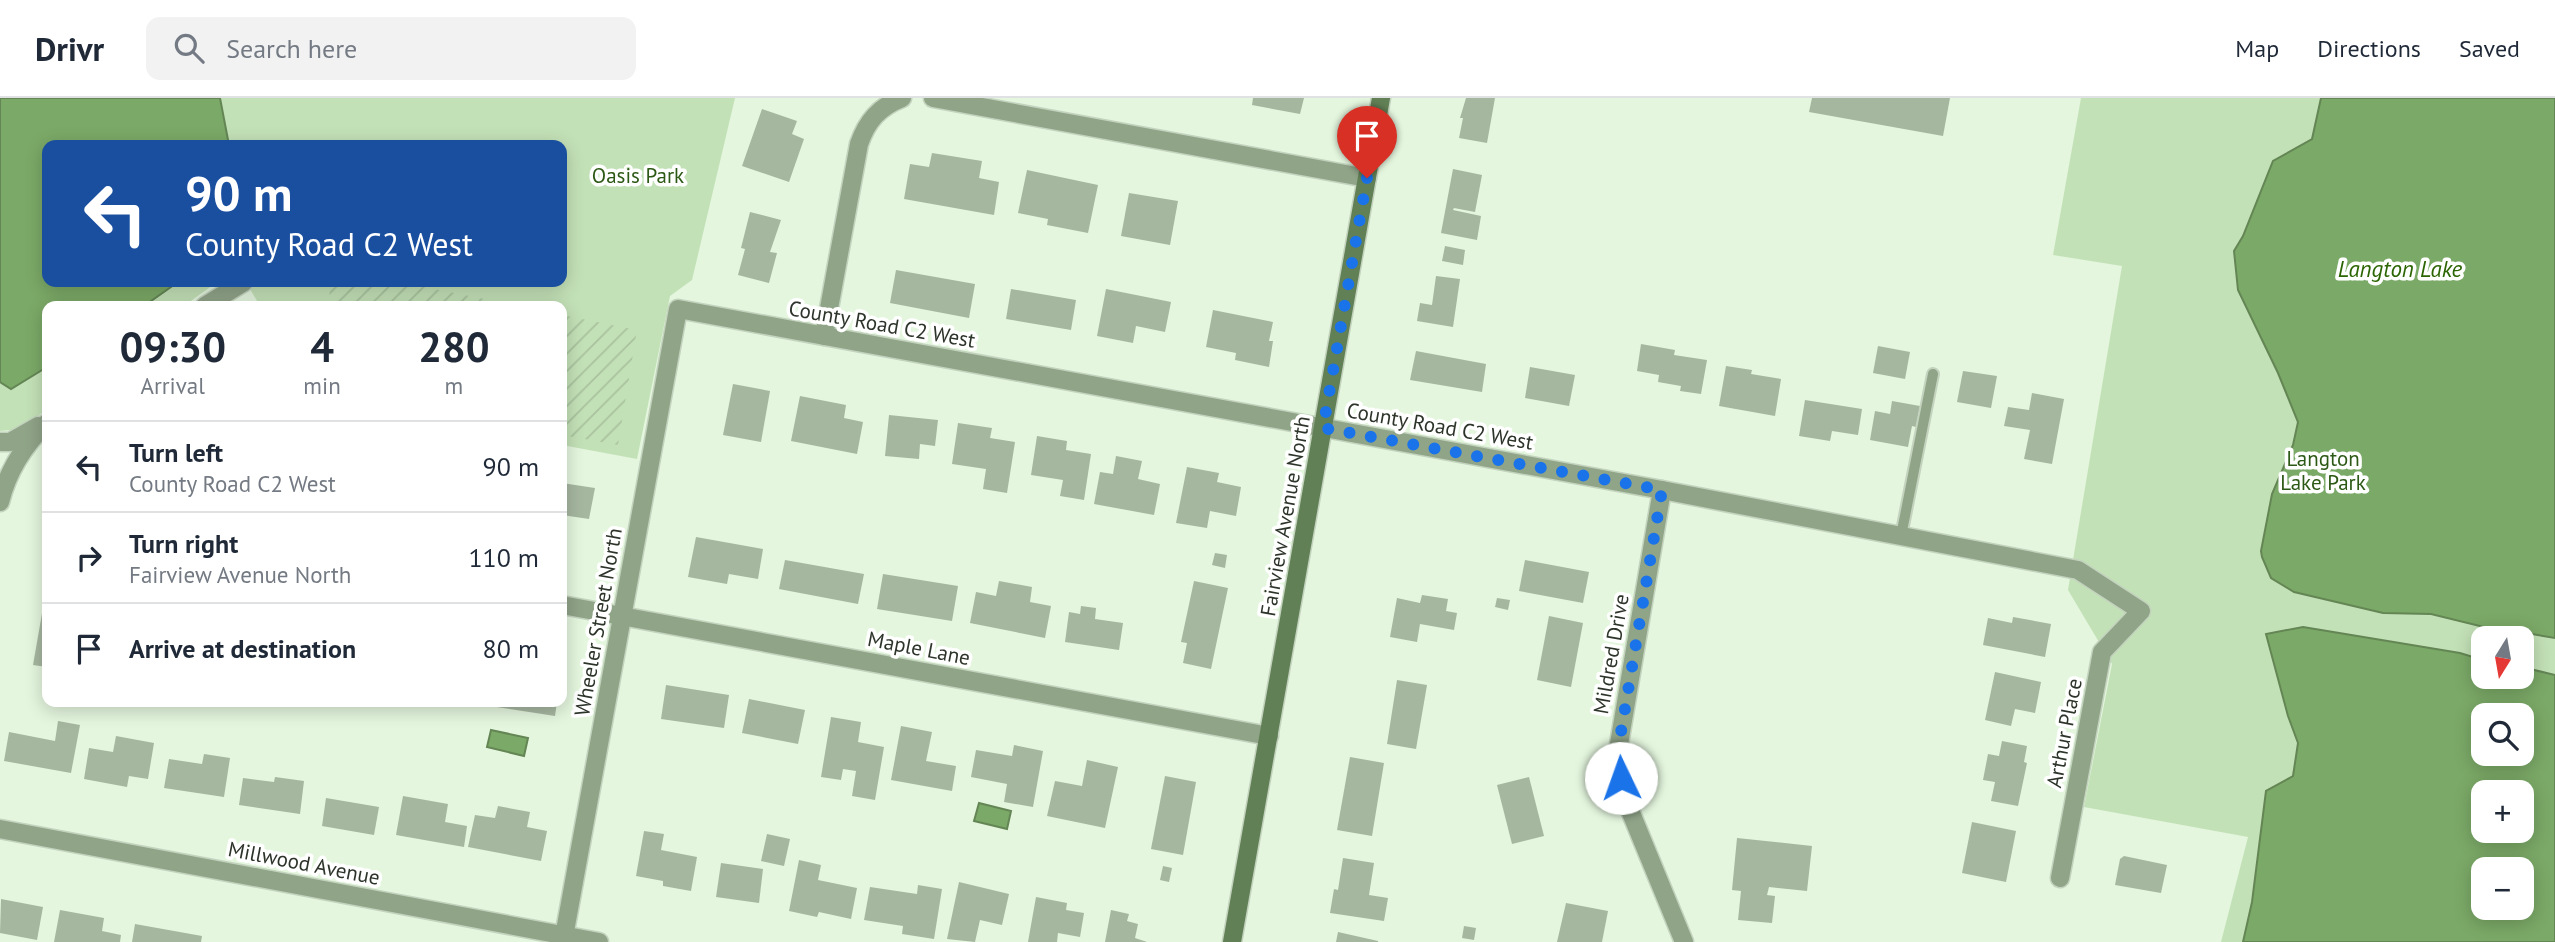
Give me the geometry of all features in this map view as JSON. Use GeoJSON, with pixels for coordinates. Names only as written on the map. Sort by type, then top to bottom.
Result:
{"type":"FeatureCollection","features":[{"type":"Feature","properties":{"kind":"street"},"geometry":{"type":"LineString","coordinates":[[824,336],[862,136],[874,114],[887,104],[902,98]]}},
{"type":"Feature","properties":{"kind":"street"},"geometry":{"type":"LineString","coordinates":[[933,98],[1367,178]]}},
{"type":"Feature","properties":{"kind":"street","name":"Fairview Avenue North"},"geometry":{"type":"LineString","coordinates":[[1232,942],[1381,98]]}},
{"type":"Feature","properties":{"kind":"street"},"geometry":{"type":"LineString","coordinates":[[213,301],[236,287]]}},
{"type":"Feature","properties":{"kind":"street","name":"County Road C2 West"},"geometry":{"type":"LineString","coordinates":[[678,309],[1662,490],[2078,570],[2141,611]]}},
{"type":"Feature","properties":{"kind":"street","name":"Wheeler Street North"},"geometry":{"type":"LineString","coordinates":[[563,939],[678,309]]}},
{"type":"Feature","properties":{"kind":"street"},"geometry":{"type":"LineString","coordinates":[[0,442],[10,442],[42,425]]}},
{"type":"Feature","properties":{"kind":"street"},"geometry":{"type":"LineString","coordinates":[[0,502],[4,485],[17,459],[42,427]]}},
{"type":"Feature","properties":{"kind":"street","name":"Mildred Drive"},"geometry":{"type":"LineString","coordinates":[[1662,490],[1619,744],[1621,778],[1631,813],[1684,942]]}},
{"type":"Feature","properties":{"kind":"street","name":"Maple Lane"},"geometry":{"type":"LineString","coordinates":[[567,606],[1269,736]]}},
{"type":"Feature","properties":{"kind":"street","name":"Arthur Place"},"geometry":{"type":"LineString","coordinates":[[2060,878],[2102,652],[2141,611]]}},
{"type":"Feature","properties":{"kind":"street","name":"Millwood Avenue"},"geometry":{"type":"LineString","coordinates":[[0,829],[563,939],[599,942]]}},
{"type":"Feature","properties":{"kind":"lane"},"geometry":{"type":"LineString","coordinates":[[1901,536],[1933,374]]}},
{"type":"Feature","properties":{"kind":"green space","name":"Oasis Park"},"geometry":{"type":"Polygon","coordinates":[[[0,98],[735,98],[692,280],[670,296],[637,459],[567,446],[567,301],[257,301],[249,287],[567,287],[567,140],[42,140],[42,287],[210,287],[191,301],[42,301],[42,413],[22,429],[0,431],[0,98]]]}},
{"type":"Feature","properties":{"kind":"green space","name":"Langton Lake Park"},"geometry":{"type":"Polygon","coordinates":[[[2081,98],[2555,98],[2555,942],[2221,942],[2248,837],[2084,807],[2112,664],[2068,590],[2122,266],[2053,255],[2081,98]]]}},
{"type":"Feature","properties":{"kind":"green space"},"geometry":{"type":"Polygon","coordinates":[[[330,287],[424,287],[495,301],[329,301],[330,287]]]}},
{"type":"Feature","properties":{"kind":"green space"},"geometry":{"type":"Polygon","coordinates":[[[567,316],[637,330],[618,445],[567,436],[567,316]]]}},
{"type":"Feature","properties":{"kind":"water"},"geometry":{"type":"Polygon","coordinates":[[[0,98],[220,98],[228,140],[42,140],[42,287],[171,287],[151,301],[42,301],[42,370],[11,389],[0,382],[0,98]]]}},
{"type":"Feature","properties":{"kind":"water","name":"Langton Lake"},"geometry":{"type":"Polygon","coordinates":[[[2321,98],[2555,98],[2555,638],[2534,634],[2534,626],[2480,626],[2431,614],[2383,613],[2294,592],[2271,578],[2261,551],[2272,494],[2293,445],[2298,422],[2238,290],[2234,251],[2243,236],[2273,161],[2312,139],[2321,98]]]}},
{"type":"Feature","properties":{"kind":"water"},"geometry":{"type":"Polygon","coordinates":[[[2303,627],[2471,656],[2471,690],[2534,690],[2534,670],[2555,675],[2555,942],[2243,942],[2252,902],[2266,791],[2293,776],[2298,743],[2266,634],[2303,627]]]}},
{"type":"Feature","properties":{"kind":"water"},"geometry":{"type":"Polygon","coordinates":[[[491,730],[528,738],[524,756],[487,747],[491,730]]]}},
{"type":"Feature","properties":{"kind":"water"},"geometry":{"type":"Polygon","coordinates":[[[979,803],[1011,811],[1007,829],[974,821],[979,803]]]}},
{"type":"Feature","properties":{"kind":"building"},"geometry":{"type":"Polygon","coordinates":[[[1253,98],[1304,98],[1300,114],[1252,105],[1253,98]]]}},
{"type":"Feature","properties":{"kind":"building"},"geometry":{"type":"Polygon","coordinates":[[[1466,98],[1495,98],[1487,143],[1459,138],[1463,118],[1460,118],[1466,98]]]}},
{"type":"Feature","properties":{"kind":"building"},"geometry":{"type":"Polygon","coordinates":[[[1812,98],[1950,98],[1943,136],[1809,112],[1812,98]]]}},
{"type":"Feature","properties":{"kind":"building"},"geometry":{"type":"Polygon","coordinates":[[[762,109],[797,121],[792,134],[804,139],[789,182],[742,166],[762,109]]]}},
{"type":"Feature","properties":{"kind":"building"},"geometry":{"type":"Polygon","coordinates":[[[932,153],[982,161],[979,178],[999,182],[994,215],[904,199],[910,164],[929,167],[932,153]]]}},
{"type":"Feature","properties":{"kind":"building"},"geometry":{"type":"Polygon","coordinates":[[[1453,169],[1482,175],[1475,212],[1453,210],[1481,216],[1477,240],[1441,233],[1453,169]]]}},
{"type":"Feature","properties":{"kind":"building"},"geometry":{"type":"Polygon","coordinates":[[[1027,170],[1098,185],[1088,233],[1047,225],[1048,219],[1018,213],[1027,170]]]}},
{"type":"Feature","properties":{"kind":"building"},"geometry":{"type":"Polygon","coordinates":[[[1129,193],[1178,201],[1170,245],[1121,236],[1129,193]]]}},
{"type":"Feature","properties":{"kind":"building"},"geometry":{"type":"Polygon","coordinates":[[[750,212],[781,220],[770,252],[777,253],[769,283],[738,275],[745,249],[741,248],[750,212]]]}},
{"type":"Feature","properties":{"kind":"building"},"geometry":{"type":"Polygon","coordinates":[[[1445,246],[1465,250],[1463,265],[1442,261],[1445,246]]]}},
{"type":"Feature","properties":{"kind":"building"},"geometry":{"type":"Polygon","coordinates":[[[896,270],[975,284],[969,318],[890,303],[896,270]]]}},
{"type":"Feature","properties":{"kind":"building"},"geometry":{"type":"Polygon","coordinates":[[[1436,276],[1460,279],[1453,327],[1417,321],[1420,303],[1432,305],[1436,276]]]}},
{"type":"Feature","properties":{"kind":"building"},"geometry":{"type":"Polygon","coordinates":[[[1011,289],[1076,300],[1071,330],[1006,319],[1011,289]]]}},
{"type":"Feature","properties":{"kind":"building"},"geometry":{"type":"Polygon","coordinates":[[[1106,289],[1171,302],[1165,332],[1136,326],[1133,343],[1097,336],[1106,289]]]}},
{"type":"Feature","properties":{"kind":"building"},"geometry":{"type":"Polygon","coordinates":[[[1213,310],[1273,322],[1269,341],[1273,341],[1269,367],[1235,360],[1236,353],[1206,347],[1213,310]]]}},
{"type":"Feature","properties":{"kind":"building"},"geometry":{"type":"Polygon","coordinates":[[[1641,344],[1675,350],[1674,355],[1707,360],[1701,394],[1680,391],[1681,386],[1658,382],[1659,375],[1637,371],[1641,344]]]}},
{"type":"Feature","properties":{"kind":"building"},"geometry":{"type":"Polygon","coordinates":[[[1878,346],[1910,352],[1905,379],[1873,373],[1878,346]]]}},
{"type":"Feature","properties":{"kind":"building"},"geometry":{"type":"Polygon","coordinates":[[[1416,351],[1486,364],[1482,392],[1410,380],[1416,351]]]}},
{"type":"Feature","properties":{"kind":"building"},"geometry":{"type":"Polygon","coordinates":[[[1726,366],[1781,379],[1775,416],[1719,406],[1726,366]]]}},
{"type":"Feature","properties":{"kind":"building"},"geometry":{"type":"Polygon","coordinates":[[[1530,367],[1575,375],[1569,406],[1525,398],[1530,367]]]}},
{"type":"Feature","properties":{"kind":"building"},"geometry":{"type":"Polygon","coordinates":[[[1963,371],[1997,376],[1991,408],[1957,402],[1963,371]]]}},
{"type":"Feature","properties":{"kind":"building"},"geometry":{"type":"Polygon","coordinates":[[[733,384],[770,391],[761,442],[723,435],[733,384]]]}},
{"type":"Feature","properties":{"kind":"building"},"geometry":{"type":"Polygon","coordinates":[[[2032,393],[2064,399],[2052,464],[2024,459],[2030,430],[2004,426],[2008,407],[2029,410],[2032,393]]]}},
{"type":"Feature","properties":{"kind":"building"},"geometry":{"type":"Polygon","coordinates":[[[800,396],[846,405],[844,418],[863,422],[857,454],[791,441],[800,396]]]}},
{"type":"Feature","properties":{"kind":"building"},"geometry":{"type":"Polygon","coordinates":[[[1805,400],[1862,409],[1858,435],[1832,431],[1830,441],[1799,436],[1805,400]]]}},
{"type":"Feature","properties":{"kind":"building"},"geometry":{"type":"Polygon","coordinates":[[[1892,401],[1920,406],[1908,447],[1870,440],[1875,411],[1890,414],[1892,401]]]}},
{"type":"Feature","properties":{"kind":"building"},"geometry":{"type":"Polygon","coordinates":[[[889,415],[938,420],[935,446],[920,444],[919,459],[885,456],[889,415]]]}},
{"type":"Feature","properties":{"kind":"building"},"geometry":{"type":"Polygon","coordinates":[[[958,423],[992,428],[990,438],[1015,442],[1007,493],[983,489],[986,469],[952,464],[958,423]]]}},
{"type":"Feature","properties":{"kind":"building"},"geometry":{"type":"Polygon","coordinates":[[[1037,436],[1067,441],[1066,450],[1091,454],[1084,500],[1060,496],[1063,480],[1031,475],[1037,436]]]}},
{"type":"Feature","properties":{"kind":"building"},"geometry":{"type":"Polygon","coordinates":[[[1116,456],[1142,461],[1138,479],[1160,484],[1154,515],[1094,504],[1100,472],[1113,474],[1116,456]]]}},
{"type":"Feature","properties":{"kind":"building"},"geometry":{"type":"Polygon","coordinates":[[[1187,467],[1219,473],[1217,482],[1241,487],[1236,516],[1210,511],[1207,528],[1176,523],[1187,467]]]}},
{"type":"Feature","properties":{"kind":"building"},"geometry":{"type":"Polygon","coordinates":[[[567,484],[595,488],[589,519],[567,516],[567,484]]]}},
{"type":"Feature","properties":{"kind":"building"},"geometry":{"type":"Polygon","coordinates":[[[696,537],[763,549],[758,579],[729,574],[727,584],[688,577],[696,537]]]}},
{"type":"Feature","properties":{"kind":"building"},"geometry":{"type":"Polygon","coordinates":[[[1215,553],[1227,555],[1225,568],[1212,565],[1215,553]]]}},
{"type":"Feature","properties":{"kind":"building"},"geometry":{"type":"Polygon","coordinates":[[[785,560],[864,574],[858,604],[779,589],[785,560]]]}},
{"type":"Feature","properties":{"kind":"building"},"geometry":{"type":"Polygon","coordinates":[[[1525,560],[1589,572],[1583,603],[1519,591],[1525,560]]]}},
{"type":"Feature","properties":{"kind":"building"},"geometry":{"type":"Polygon","coordinates":[[[883,574],[958,586],[952,621],[877,609],[883,574]]]}},
{"type":"Feature","properties":{"kind":"building"},"geometry":{"type":"Polygon","coordinates":[[[999,581],[1032,587],[1030,602],[1051,606],[1045,638],[970,623],[976,592],[996,596],[999,581]]]}},
{"type":"Feature","properties":{"kind":"building"},"geometry":{"type":"Polygon","coordinates":[[[1194,581],[1228,588],[1211,669],[1183,663],[1187,643],[1181,642],[1194,581]]]}},
{"type":"Feature","properties":{"kind":"building"},"geometry":{"type":"Polygon","coordinates":[[[1422,595],[1448,599],[1446,611],[1457,613],[1454,630],[1420,624],[1417,642],[1390,637],[1397,598],[1420,603],[1422,595]]]}},
{"type":"Feature","properties":{"kind":"building"},"geometry":{"type":"Polygon","coordinates":[[[1497,598],[1510,600],[1508,610],[1495,607],[1497,598]]]}},
{"type":"Feature","properties":{"kind":"building"},"geometry":{"type":"Polygon","coordinates":[[[1081,606],[1096,608],[1095,619],[1123,623],[1119,650],[1065,642],[1069,612],[1080,614],[1081,606]]]}},
{"type":"Feature","properties":{"kind":"building"},"geometry":{"type":"Polygon","coordinates":[[[42,613],[42,666],[33,665],[42,613]]]}},
{"type":"Feature","properties":{"kind":"building"},"geometry":{"type":"Polygon","coordinates":[[[1549,616],[1583,623],[1571,687],[1537,680],[1549,616]]]}},
{"type":"Feature","properties":{"kind":"building"},"geometry":{"type":"Polygon","coordinates":[[[2013,617],[2051,624],[2045,657],[1983,645],[1988,618],[2012,623],[2013,617]]]}},
{"type":"Feature","properties":{"kind":"building"},"geometry":{"type":"Polygon","coordinates":[[[1995,672],[2041,682],[2035,713],[2015,709],[2011,726],[1985,720],[1995,672]]]}},
{"type":"Feature","properties":{"kind":"building"},"geometry":{"type":"Polygon","coordinates":[[[1397,680],[1427,685],[1416,749],[1387,744],[1397,680]]]}},
{"type":"Feature","properties":{"kind":"building"},"geometry":{"type":"Polygon","coordinates":[[[666,685],[729,695],[724,728],[661,719],[666,685]]]}},
{"type":"Feature","properties":{"kind":"building"},"geometry":{"type":"Polygon","coordinates":[[[749,699],[805,710],[798,744],[742,733],[749,699]]]}},
{"type":"Feature","properties":{"kind":"building"},"geometry":{"type":"Polygon","coordinates":[[[497,707],[556,707],[555,716],[497,707]]]}},
{"type":"Feature","properties":{"kind":"building"},"geometry":{"type":"Polygon","coordinates":[[[831,717],[861,722],[858,742],[884,747],[875,800],[852,796],[856,771],[843,769],[841,780],[821,777],[831,717]]]}},
{"type":"Feature","properties":{"kind":"building"},"geometry":{"type":"Polygon","coordinates":[[[58,721],[80,725],[71,773],[4,761],[9,732],[55,741],[58,721]]]}},
{"type":"Feature","properties":{"kind":"building"},"geometry":{"type":"Polygon","coordinates":[[[901,726],[932,732],[926,761],[956,766],[952,791],[891,780],[901,726]]]}},
{"type":"Feature","properties":{"kind":"building"},"geometry":{"type":"Polygon","coordinates":[[[116,736],[154,743],[148,779],[129,776],[127,787],[84,779],[89,748],[113,752],[116,736]]]}},
{"type":"Feature","properties":{"kind":"building"},"geometry":{"type":"Polygon","coordinates":[[[2002,741],[2027,746],[2024,762],[2027,763],[2018,806],[1991,801],[1995,782],[1983,780],[1988,754],[1999,756],[2002,741]]]}},
{"type":"Feature","properties":{"kind":"building"},"geometry":{"type":"Polygon","coordinates":[[[1014,745],[1043,751],[1033,807],[1004,802],[1007,784],[971,777],[976,750],[1012,756],[1014,745]]]}},
{"type":"Feature","properties":{"kind":"building"},"geometry":{"type":"Polygon","coordinates":[[[204,754],[230,758],[224,797],[164,788],[169,759],[202,764],[204,754]]]}},
{"type":"Feature","properties":{"kind":"building"},"geometry":{"type":"Polygon","coordinates":[[[1350,757],[1384,763],[1372,836],[1337,830],[1350,757]]]}},
{"type":"Feature","properties":{"kind":"building"},"geometry":{"type":"Polygon","coordinates":[[[1087,760],[1118,767],[1105,828],[1047,816],[1055,781],[1082,786],[1087,760]]]}},
{"type":"Feature","properties":{"kind":"building"},"geometry":{"type":"Polygon","coordinates":[[[1165,776],[1196,782],[1183,855],[1151,849],[1165,776]]]}},
{"type":"Feature","properties":{"kind":"building"},"geometry":{"type":"Polygon","coordinates":[[[275,777],[304,781],[300,814],[239,805],[243,778],[274,782],[275,777]]]}},
{"type":"Feature","properties":{"kind":"building"},"geometry":{"type":"Polygon","coordinates":[[[1529,777],[1544,836],[1512,844],[1497,785],[1529,777]]]}},
{"type":"Feature","properties":{"kind":"building"},"geometry":{"type":"Polygon","coordinates":[[[403,796],[448,804],[445,822],[467,826],[464,847],[396,835],[403,796]]]}},
{"type":"Feature","properties":{"kind":"building"},"geometry":{"type":"Polygon","coordinates":[[[326,798],[379,807],[374,835],[322,826],[326,798]]]}},
{"type":"Feature","properties":{"kind":"building"},"geometry":{"type":"Polygon","coordinates":[[[498,806],[530,812],[527,827],[547,831],[541,861],[468,847],[475,815],[495,818],[498,806]]]}},
{"type":"Feature","properties":{"kind":"building"},"geometry":{"type":"Polygon","coordinates":[[[1972,822],[2016,831],[2006,882],[1962,873],[1972,822]]]}},
{"type":"Feature","properties":{"kind":"building"},"geometry":{"type":"Polygon","coordinates":[[[644,831],[664,834],[661,850],[697,857],[691,891],[663,886],[663,881],[636,876],[644,831]]]}},
{"type":"Feature","properties":{"kind":"building"},"geometry":{"type":"Polygon","coordinates":[[[767,834],[790,839],[784,866],[761,861],[767,834]]]}},
{"type":"Feature","properties":{"kind":"building"},"geometry":{"type":"Polygon","coordinates":[[[1737,838],[1812,846],[1807,891],[1769,887],[1767,895],[1775,896],[1772,923],[1738,920],[1741,891],[1732,890],[1737,838]]]}},
{"type":"Feature","properties":{"kind":"building"},"geometry":{"type":"Polygon","coordinates":[[[2124,856],[2167,865],[2161,893],[2115,885],[2120,859],[2124,856]]]}},
{"type":"Feature","properties":{"kind":"building"},"geometry":{"type":"Polygon","coordinates":[[[1343,858],[1374,863],[1369,895],[1388,898],[1384,921],[1330,913],[1334,889],[1338,890],[1343,858]]]}},
{"type":"Feature","properties":{"kind":"building"},"geometry":{"type":"Polygon","coordinates":[[[799,860],[821,865],[818,880],[857,888],[851,919],[819,912],[817,917],[789,911],[799,860]]]}},
{"type":"Feature","properties":{"kind":"building"},"geometry":{"type":"Polygon","coordinates":[[[721,863],[763,869],[759,903],[716,897],[721,863]]]}},
{"type":"Feature","properties":{"kind":"building"},"geometry":{"type":"Polygon","coordinates":[[[1163,866],[1172,868],[1169,882],[1160,880],[1163,866]]]}},
{"type":"Feature","properties":{"kind":"building"},"geometry":{"type":"Polygon","coordinates":[[[959,882],[1009,894],[1002,925],[980,920],[975,942],[947,939],[959,882]]]}},
{"type":"Feature","properties":{"kind":"building"},"geometry":{"type":"Polygon","coordinates":[[[918,885],[942,889],[934,939],[902,934],[903,926],[864,920],[870,887],[917,894],[918,885]]]}},
{"type":"Feature","properties":{"kind":"building"},"geometry":{"type":"Polygon","coordinates":[[[1036,897],[1067,903],[1066,910],[1084,913],[1080,937],[1058,933],[1057,942],[1028,942],[1036,897]]]}},
{"type":"Feature","properties":{"kind":"building"},"geometry":{"type":"Polygon","coordinates":[[[1,899],[43,907],[37,940],[0,933],[1,899]]]}},
{"type":"Feature","properties":{"kind":"building"},"geometry":{"type":"Polygon","coordinates":[[[1566,903],[1608,911],[1602,942],[1557,942],[1566,903]]]}},
{"type":"Feature","properties":{"kind":"building"},"geometry":{"type":"Polygon","coordinates":[[[60,910],[104,918],[102,931],[121,935],[120,942],[54,942],[60,910]]]}},
{"type":"Feature","properties":{"kind":"building"},"geometry":{"type":"Polygon","coordinates":[[[1111,910],[1129,914],[1127,921],[1138,924],[1135,938],[1147,942],[1105,942],[1111,910]]]}},
{"type":"Feature","properties":{"kind":"building"},"geometry":{"type":"Polygon","coordinates":[[[135,924],[202,936],[201,942],[132,942],[135,924]]]}},
{"type":"Feature","properties":{"kind":"building"},"geometry":{"type":"Polygon","coordinates":[[[1464,926],[1476,928],[1474,940],[1462,938],[1464,926]]]}},
{"type":"Feature","properties":{"kind":"building"},"geometry":{"type":"Polygon","coordinates":[[[1338,932],[1378,941],[1378,942],[1336,942],[1338,932]]]}},
{"type":"Feature","properties":{"kind":"route"},"geometry":{"type":"LineString","coordinates":[[1367,178],[1323,428],[1662,490],[1619,744],[1621,778]]}}]}
